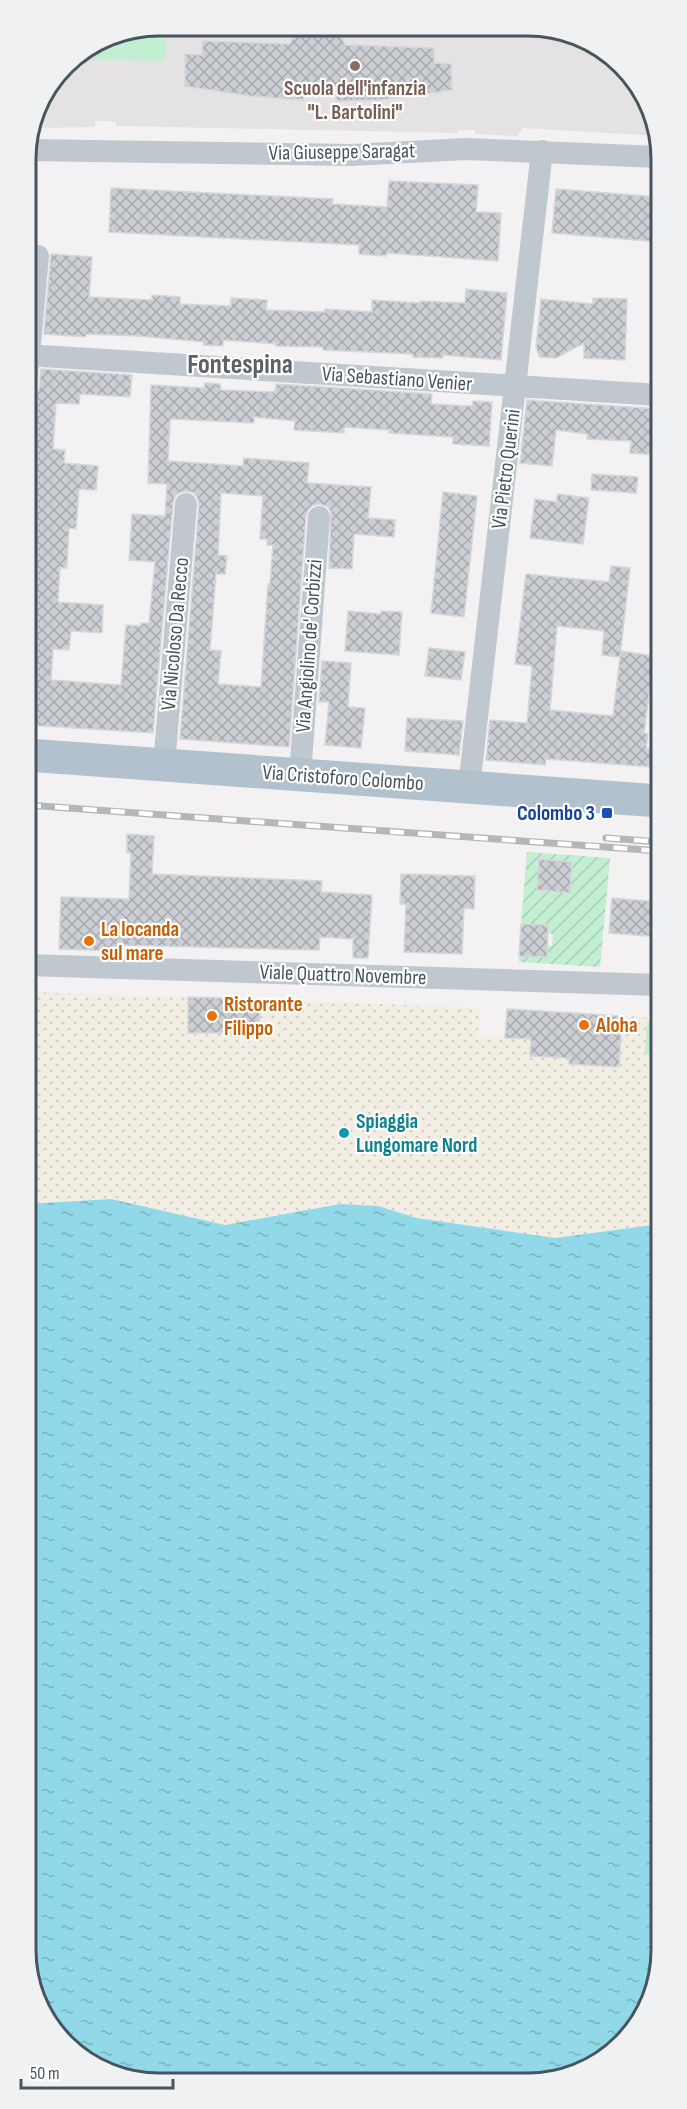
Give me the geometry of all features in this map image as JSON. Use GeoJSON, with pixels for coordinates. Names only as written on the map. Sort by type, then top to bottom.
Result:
{"type":"FeatureCollection","features":[{"type":"Feature","properties":{"kind":"main road","name":"Via Cristoforo Colombo"},"geometry":{"type":"LineString","coordinates":[[36,756],[651,800]]}},
{"type":"Feature","properties":{"kind":"street","name":"Via Giuseppe Saragat"},"geometry":{"type":"LineString","coordinates":[[36,150],[352,155],[466,150],[651,157]]}},
{"type":"Feature","properties":{"kind":"street","name":"Via Pietro Querini"},"geometry":{"type":"LineString","coordinates":[[469,787],[542,151]]}},
{"type":"Feature","properties":{"kind":"street"},"geometry":{"type":"LineString","coordinates":[[36,276],[38,256]]}},
{"type":"Feature","properties":{"kind":"street","name":"Via Sebastiano Venier"},"geometry":{"type":"LineString","coordinates":[[36,356],[651,395]]}},
{"type":"Feature","properties":{"kind":"street","name":"Via Nicoloso Da Recco"},"geometry":{"type":"LineString","coordinates":[[164,765],[186,504]]}},
{"type":"Feature","properties":{"kind":"street","name":"Via Angiolino de' Corbizzi"},"geometry":{"type":"LineString","coordinates":[[300,775],[319,517]]}},
{"type":"Feature","properties":{"kind":"street","name":"Viale Quattro Novembre"},"geometry":{"type":"LineString","coordinates":[[36,965],[651,985]]}},
{"type":"Feature","properties":{"kind":"shaded area"},"geometry":{"type":"Polygon","coordinates":[[[151,36],[536,36],[575,45],[603,61],[626,84],[635,98],[649,135],[522,128],[518,136],[475,134],[475,130],[458,130],[458,133],[116,126],[116,122],[105,121],[95,121],[95,127],[40,128],[52,98],[72,72],[97,52],[135,38],[151,36]]]}},
{"type":"Feature","properties":{"kind":"sand","name":"Spiaggia Lungomare Nord"},"geometry":{"type":"Polygon","coordinates":[[[36,992],[188,997],[188,1033],[259,1033],[260,999],[481,1008],[478,1036],[531,1039],[531,1056],[569,1058],[569,1064],[618,1067],[622,1016],[651,1018],[651,1225],[555,1238],[417,1218],[378,1206],[340,1204],[225,1225],[111,1199],[36,1203],[36,992]]]}},
{"type":"Feature","properties":{"kind":"green space"},"geometry":{"type":"Polygon","coordinates":[[[166,36],[165,61],[86,59],[112,45],[135,38],[166,36]]]}},
{"type":"Feature","properties":{"kind":"green space"},"geometry":{"type":"Polygon","coordinates":[[[527,852],[610,858],[600,967],[519,962],[519,956],[547,957],[547,946],[552,946],[553,934],[548,933],[548,925],[521,924],[527,852]],[[539,859],[537,890],[570,892],[572,862],[539,859]]]}},
{"type":"Feature","properties":{"kind":"green space"},"geometry":{"type":"Polygon","coordinates":[[[647,1022],[651,1022],[651,1054],[645,1054],[647,1022]]]}},
{"type":"Feature","properties":{"kind":"water"},"geometry":{"type":"Polygon","coordinates":[[[111,1199],[225,1225],[340,1204],[378,1206],[417,1218],[555,1238],[651,1225],[651,1958],[642,1997],[630,2018],[609,2042],[590,2057],[552,2071],[536,2073],[151,2073],[135,2071],[97,2057],[84,2048],[61,2025],[43,1990],[36,1958],[36,1203],[111,1199]]]}},
{"type":"Feature","properties":{"kind":"building"},"geometry":{"type":"Polygon","coordinates":[[[294,36],[341,36],[345,45],[434,48],[434,63],[451,64],[452,90],[380,100],[336,101],[336,89],[304,88],[303,100],[251,96],[185,86],[185,54],[202,55],[203,41],[290,44],[294,36]]]}},
{"type":"Feature","properties":{"kind":"building"},"geometry":{"type":"Polygon","coordinates":[[[389,181],[478,185],[476,212],[501,213],[498,261],[387,253],[386,256],[359,254],[359,245],[109,232],[111,188],[333,199],[332,204],[387,207],[389,181]]]}},
{"type":"Feature","properties":{"kind":"building"},"geometry":{"type":"Polygon","coordinates":[[[556,189],[651,196],[651,241],[552,233],[556,189]]]}},
{"type":"Feature","properties":{"kind":"building"},"geometry":{"type":"Polygon","coordinates":[[[51,254],[92,257],[89,297],[152,300],[152,295],[180,297],[180,304],[231,306],[231,298],[267,300],[266,310],[325,312],[325,309],[372,312],[372,300],[465,303],[466,289],[507,293],[501,360],[443,355],[443,358],[413,357],[413,354],[323,350],[323,347],[276,346],[276,344],[223,340],[223,346],[139,336],[86,334],[86,337],[44,334],[51,254]]]}},
{"type":"Feature","properties":{"kind":"building"},"geometry":{"type":"Polygon","coordinates":[[[593,298],[627,299],[625,360],[584,358],[584,343],[556,358],[540,357],[536,348],[541,299],[593,304],[593,298]]]}},
{"type":"Feature","properties":{"kind":"building"},"geometry":{"type":"Polygon","coordinates":[[[41,369],[132,375],[130,397],[80,394],[79,404],[56,403],[53,449],[65,450],[64,463],[98,466],[96,490],[79,489],[76,529],[69,528],[67,568],[60,568],[58,602],[103,605],[102,633],[71,631],[69,650],[53,649],[51,680],[121,685],[126,625],[141,626],[141,623],[149,623],[155,562],[129,560],[132,514],[165,516],[167,484],[148,483],[151,385],[204,388],[205,383],[220,384],[221,390],[275,392],[276,384],[432,394],[431,404],[472,406],[473,401],[492,402],[489,446],[453,444],[453,437],[389,433],[389,430],[344,427],[344,433],[294,430],[295,421],[254,417],[254,423],[170,419],[168,461],[243,466],[244,458],[309,463],[307,483],[371,487],[368,518],[395,520],[394,537],[354,534],[352,569],[329,568],[331,512],[327,506],[319,504],[313,505],[308,510],[289,747],[180,739],[199,505],[194,493],[187,491],[175,496],[173,503],[153,733],[36,726],[36,396],[41,369]],[[221,493],[218,555],[227,556],[225,574],[216,574],[210,650],[221,651],[218,684],[261,687],[273,545],[267,545],[267,539],[260,539],[263,496],[221,493]]]}},
{"type":"Feature","properties":{"kind":"building"},"geometry":{"type":"Polygon","coordinates":[[[527,400],[651,408],[651,454],[630,453],[631,441],[587,439],[587,434],[556,430],[552,466],[520,463],[527,400]]]}},
{"type":"Feature","properties":{"kind":"building"},"geometry":{"type":"Polygon","coordinates":[[[592,474],[638,477],[636,493],[591,490],[592,474]]]}},
{"type":"Feature","properties":{"kind":"building"},"geometry":{"type":"Polygon","coordinates":[[[443,492],[477,496],[464,617],[431,613],[443,492]]]}},
{"type":"Feature","properties":{"kind":"building"},"geometry":{"type":"Polygon","coordinates":[[[557,494],[589,498],[583,544],[530,538],[535,499],[557,502],[557,494]]]}},
{"type":"Feature","properties":{"kind":"building"},"geometry":{"type":"Polygon","coordinates":[[[611,566],[630,568],[620,657],[621,651],[651,656],[651,679],[644,733],[648,734],[646,748],[651,749],[651,767],[546,759],[545,765],[486,760],[490,720],[527,723],[532,666],[515,664],[526,574],[609,582],[611,566]],[[557,626],[550,710],[613,716],[620,657],[602,655],[604,631],[557,626]]]}},
{"type":"Feature","properties":{"kind":"building"},"geometry":{"type":"Polygon","coordinates":[[[348,611],[381,614],[381,611],[402,612],[399,655],[345,651],[348,611]]]}},
{"type":"Feature","properties":{"kind":"building"},"geometry":{"type":"Polygon","coordinates":[[[429,648],[465,652],[461,680],[425,676],[429,648]]]}},
{"type":"Feature","properties":{"kind":"building"},"geometry":{"type":"Polygon","coordinates":[[[322,661],[351,663],[348,707],[365,708],[361,748],[325,745],[329,702],[319,702],[322,661]]]}},
{"type":"Feature","properties":{"kind":"building"},"geometry":{"type":"Polygon","coordinates":[[[407,718],[463,721],[459,755],[405,751],[407,718]]]}},
{"type":"Feature","properties":{"kind":"building"},"geometry":{"type":"Polygon","coordinates":[[[127,834],[154,836],[152,874],[322,881],[321,892],[372,895],[368,958],[353,958],[353,939],[320,937],[319,950],[116,945],[116,951],[59,949],[61,897],[129,899],[131,853],[127,853],[127,834]]]}},
{"type":"Feature","properties":{"kind":"building"},"geometry":{"type":"Polygon","coordinates":[[[539,859],[572,862],[570,893],[537,890],[539,859]]]}},
{"type":"Feature","properties":{"kind":"building"},"geometry":{"type":"Polygon","coordinates":[[[401,874],[475,876],[474,909],[464,908],[462,954],[404,952],[406,904],[400,904],[401,874]]]}},
{"type":"Feature","properties":{"kind":"building"},"geometry":{"type":"Polygon","coordinates":[[[612,898],[651,901],[651,936],[609,933],[612,898]]]}},
{"type":"Feature","properties":{"kind":"building"},"geometry":{"type":"Polygon","coordinates":[[[521,924],[548,925],[547,957],[519,956],[521,924]]]}},
{"type":"Feature","properties":{"kind":"building"},"geometry":{"type":"Polygon","coordinates":[[[188,997],[260,999],[259,1033],[188,1033],[188,997]]]}},
{"type":"Feature","properties":{"kind":"building"},"geometry":{"type":"Polygon","coordinates":[[[507,1009],[622,1016],[619,1067],[569,1064],[569,1058],[530,1056],[531,1039],[505,1038],[507,1009]]]}},
{"type":"Feature","properties":{"kind":"railway"},"geometry":{"type":"LineString","coordinates":[[36,806],[651,850]]}},
{"type":"Feature","properties":{"kind":"railway"},"geometry":{"type":"LineString","coordinates":[[606,838],[651,841]]}},
{"type":"Feature","properties":{"kind":"place","name":"Scuola dell'infanzia \"L. Bartolini\""},"geometry":{"type":"Point","coordinates":[355,66]}},
{"type":"Feature","properties":{"kind":"place","name":"Colombo 3"},"geometry":{"type":"Point","coordinates":[607,813]}},
{"type":"Feature","properties":{"kind":"place","name":"La locanda sul mare"},"geometry":{"type":"Point","coordinates":[89,941]}},
{"type":"Feature","properties":{"kind":"place","name":"Ristorante Filippo"},"geometry":{"type":"Point","coordinates":[212,1016]}},
{"type":"Feature","properties":{"kind":"place","name":"Aloha"},"geometry":{"type":"Point","coordinates":[584,1025]}},
{"type":"Feature","properties":{"kind":"place","name":"Spiaggia Lungomare Nord"},"geometry":{"type":"Point","coordinates":[344,1133]}},
{"type":"Feature","properties":{"kind":"district","name":"Fontespina"},"geometry":{"type":"Point","coordinates":[240,365]}}]}
